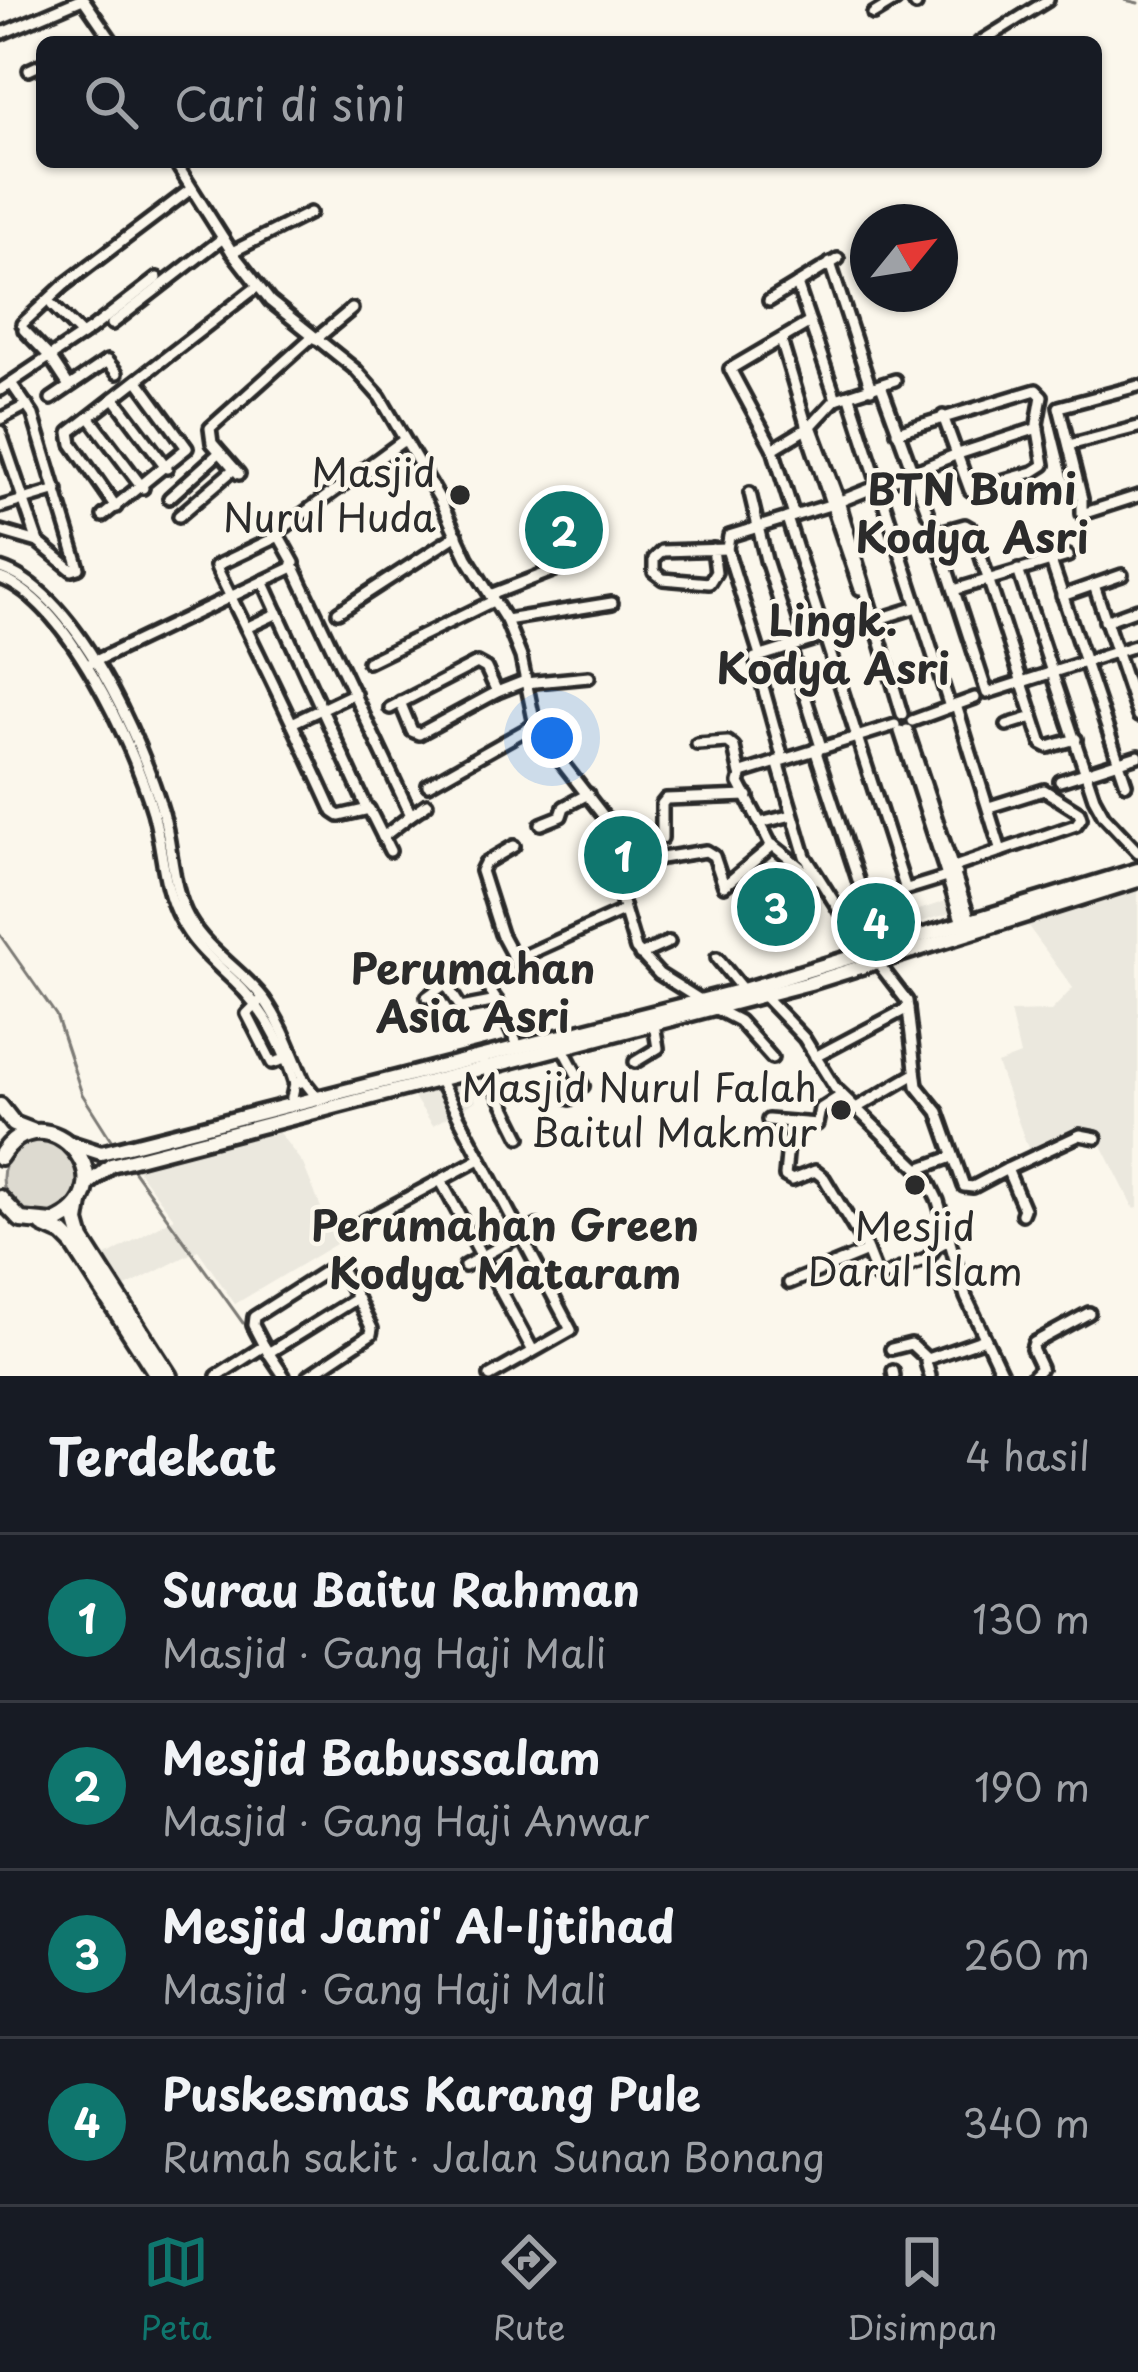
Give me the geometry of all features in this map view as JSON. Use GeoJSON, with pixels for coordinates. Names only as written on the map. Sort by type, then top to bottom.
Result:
{"type":"FeatureCollection","features":[{"type":"Feature","properties":{"kind":"highway"},"geometry":{"type":"LineString","coordinates":[[0,1106],[14,1124],[70,1143],[85,1167],[80,1237],[158,1376]]}},
{"type":"Feature","properties":{"kind":"highway"},"geometry":{"type":"LineString","coordinates":[[0,1157],[14,1140],[37,1132]]}},
{"type":"Feature","properties":{"kind":"highway"},"geometry":{"type":"LineString","coordinates":[[0,1198],[21,1220]]}},
{"type":"Feature","properties":{"kind":"highway"},"geometry":{"type":"LineString","coordinates":[[41,1224],[63,1218],[80,1202]]}},
{"type":"Feature","properties":{"kind":"highway"},"geometry":{"type":"LineString","coordinates":[[0,1222],[41,1224],[68,1238],[169,1376]]}},
{"type":"Feature","properties":{"kind":"main road"},"geometry":{"type":"LineString","coordinates":[[924,943],[1138,870]]}},
{"type":"Feature","properties":{"kind":"main road"},"geometry":{"type":"LineString","coordinates":[[70,1143],[121,1155],[562,1047],[708,1005],[764,995],[1138,880]]}},
{"type":"Feature","properties":{"kind":"main road"},"geometry":{"type":"LineString","coordinates":[[708,1005],[743,990],[809,978]]}},
{"type":"Feature","properties":{"kind":"main road"},"geometry":{"type":"LineString","coordinates":[[86,1186],[121,1155],[290,1107],[440,1081],[519,1048],[661,1019]]}},
{"type":"Feature","properties":{"kind":"street"},"geometry":{"type":"LineString","coordinates":[[0,34],[82,0],[108,36]]}},
{"type":"Feature","properties":{"kind":"street"},"geometry":{"type":"LineString","coordinates":[[875,8],[896,0]]}},
{"type":"Feature","properties":{"kind":"street"},"geometry":{"type":"LineString","coordinates":[[990,36],[1048,0]]}},
{"type":"Feature","properties":{"kind":"street"},"geometry":{"type":"LineString","coordinates":[[29,70],[36,67]]}},
{"type":"Feature","properties":{"kind":"street"},"geometry":{"type":"LineString","coordinates":[[178,168],[270,301],[375,389],[439,498],[506,620],[521,657],[536,724],[605,818],[610,866],[640,956],[659,974],[739,1021],[772,1058]]}},
{"type":"Feature","properties":{"kind":"street"},"geometry":{"type":"LineString","coordinates":[[69,386],[23,327],[62,287],[190,189]]}},
{"type":"Feature","properties":{"kind":"street"},"geometry":{"type":"LineString","coordinates":[[235,250],[310,213]]}},
{"type":"Feature","properties":{"kind":"street"},"geometry":{"type":"LineString","coordinates":[[112,324],[223,238]]}},
{"type":"Feature","properties":{"kind":"street"},"geometry":{"type":"LineString","coordinates":[[769,301],[834,261],[876,387],[932,523],[987,693],[1138,645]]}},
{"type":"Feature","properties":{"kind":"street"},"geometry":{"type":"LineString","coordinates":[[0,530],[38,542],[72,570],[79,568],[27,405],[5,387],[157,278]]}},
{"type":"Feature","properties":{"kind":"street"},"geometry":{"type":"LineString","coordinates":[[797,284],[836,399]]}},
{"type":"Feature","properties":{"kind":"street"},"geometry":{"type":"LineString","coordinates":[[116,507],[72,444],[70,432],[259,286]]}},
{"type":"Feature","properties":{"kind":"street"},"geometry":{"type":"LineString","coordinates":[[52,305],[82,335]]}},
{"type":"Feature","properties":{"kind":"street"},"geometry":{"type":"LineString","coordinates":[[179,516],[236,471],[219,453],[210,428],[352,310]]}},
{"type":"Feature","properties":{"kind":"street"},"geometry":{"type":"LineString","coordinates":[[809,322],[730,369],[773,449],[856,737],[905,886]]}},
{"type":"Feature","properties":{"kind":"street"},"geometry":{"type":"LineString","coordinates":[[781,340],[874,618],[902,723],[967,925]]}},
{"type":"Feature","properties":{"kind":"street"},"geometry":{"type":"LineString","coordinates":[[51,399],[109,361],[117,373]]}},
{"type":"Feature","properties":{"kind":"street"},"geometry":{"type":"LineString","coordinates":[[773,449],[808,426],[836,399],[895,380]]}},
{"type":"Feature","properties":{"kind":"street"},"geometry":{"type":"LineString","coordinates":[[103,516],[188,448],[139,381]]}},
{"type":"Feature","properties":{"kind":"street"},"geometry":{"type":"LineString","coordinates":[[1138,386],[1059,407],[1082,514],[1138,496]]}},
{"type":"Feature","properties":{"kind":"street"},"geometry":{"type":"LineString","coordinates":[[897,432],[943,416],[1034,390],[1042,396],[1038,428],[1044,465],[970,490],[943,416]]}},
{"type":"Feature","properties":{"kind":"street"},"geometry":{"type":"LineString","coordinates":[[850,397],[1000,850]]}},
{"type":"Feature","properties":{"kind":"street"},"geometry":{"type":"LineString","coordinates":[[115,399],[166,468]]}},
{"type":"Feature","properties":{"kind":"street"},"geometry":{"type":"LineString","coordinates":[[0,419],[27,405]]}},
{"type":"Feature","properties":{"kind":"street"},"geometry":{"type":"LineString","coordinates":[[90,418],[142,488]]}},
{"type":"Feature","properties":{"kind":"street"},"geometry":{"type":"LineString","coordinates":[[819,882],[792,815],[728,538],[1038,428]]}},
{"type":"Feature","properties":{"kind":"street"},"geometry":{"type":"LineString","coordinates":[[1069,445],[1138,428]]}},
{"type":"Feature","properties":{"kind":"street"},"geometry":{"type":"LineString","coordinates":[[0,430],[38,542]]}},
{"type":"Feature","properties":{"kind":"street"},"geometry":{"type":"LineString","coordinates":[[285,527],[404,440]]}},
{"type":"Feature","properties":{"kind":"street"},"geometry":{"type":"LineString","coordinates":[[169,498],[219,453]]}},
{"type":"Feature","properties":{"kind":"street"},"geometry":{"type":"LineString","coordinates":[[0,507],[57,490]]}},
{"type":"Feature","properties":{"kind":"street"},"geometry":{"type":"LineString","coordinates":[[750,493],[818,748],[865,901]]}},
{"type":"Feature","properties":{"kind":"street"},"geometry":{"type":"LineString","coordinates":[[932,523],[969,526],[1044,747],[1076,739]]}},
{"type":"Feature","properties":{"kind":"street"},"geometry":{"type":"LineString","coordinates":[[367,808],[336,816],[218,562],[277,536],[284,542],[411,815]]}},
{"type":"Feature","properties":{"kind":"street"},"geometry":{"type":"LineString","coordinates":[[338,612],[458,536]]}},
{"type":"Feature","properties":{"kind":"street"},"geometry":{"type":"LineString","coordinates":[[368,662],[560,568],[556,552],[561,542]]}},
{"type":"Feature","properties":{"kind":"street"},"geometry":{"type":"LineString","coordinates":[[713,549],[716,572],[709,583],[661,579],[653,570],[654,557],[662,551],[713,549],[728,549]]}},
{"type":"Feature","properties":{"kind":"street"},"geometry":{"type":"LineString","coordinates":[[954,590],[1068,556]]}},
{"type":"Feature","properties":{"kind":"street"},"geometry":{"type":"LineString","coordinates":[[1051,560],[1126,784]]}},
{"type":"Feature","properties":{"kind":"street"},"geometry":{"type":"LineString","coordinates":[[91,663],[293,565]]}},
{"type":"Feature","properties":{"kind":"street"},"geometry":{"type":"LineString","coordinates":[[0,568],[29,583],[64,613],[91,663],[166,826],[183,905],[211,955],[284,1032],[299,1082],[290,1107]]}},
{"type":"Feature","properties":{"kind":"street"},"geometry":{"type":"LineString","coordinates":[[1018,570],[1094,798],[1104,816],[1138,852]]}},
{"type":"Feature","properties":{"kind":"street"},"geometry":{"type":"LineString","coordinates":[[1062,596],[1122,575]]}},
{"type":"Feature","properties":{"kind":"street"},"geometry":{"type":"LineString","coordinates":[[0,578],[46,607],[91,663]]}},
{"type":"Feature","properties":{"kind":"street"},"geometry":{"type":"LineString","coordinates":[[263,581],[390,851]]}},
{"type":"Feature","properties":{"kind":"street"},"geometry":{"type":"LineString","coordinates":[[1094,585],[1116,652],[1133,686],[1138,716]]}},
{"type":"Feature","properties":{"kind":"street"},"geometry":{"type":"LineString","coordinates":[[506,620],[612,603]]}},
{"type":"Feature","properties":{"kind":"street"},"geometry":{"type":"LineString","coordinates":[[757,659],[791,644],[916,607]]}},
{"type":"Feature","properties":{"kind":"street"},"geometry":{"type":"LineString","coordinates":[[1106,621],[1138,610]]}},
{"type":"Feature","properties":{"kind":"street"},"geometry":{"type":"LineString","coordinates":[[246,628],[278,613]]}},
{"type":"Feature","properties":{"kind":"street"},"geometry":{"type":"LineString","coordinates":[[496,692],[487,668],[478,663],[395,705],[419,734],[496,692],[525,682],[590,677]]}},
{"type":"Feature","properties":{"kind":"street"},"geometry":{"type":"LineString","coordinates":[[292,722],[355,693]]}},
{"type":"Feature","properties":{"kind":"street"},"geometry":{"type":"LineString","coordinates":[[975,698],[744,772],[739,783],[773,845],[844,908],[858,937],[903,992],[918,1089],[938,1112],[965,1188],[1080,1135],[1096,1138]]}},
{"type":"Feature","properties":{"kind":"street"},"geometry":{"type":"LineString","coordinates":[[1007,725],[1033,717]]}},
{"type":"Feature","properties":{"kind":"street"},"geometry":{"type":"LineString","coordinates":[[428,785],[536,724]]}},
{"type":"Feature","properties":{"kind":"street"},"geometry":{"type":"LineString","coordinates":[[697,744],[731,744],[744,772]]}},
{"type":"Feature","properties":{"kind":"street"},"geometry":{"type":"LineString","coordinates":[[1060,781],[1138,756]]}},
{"type":"Feature","properties":{"kind":"street"},"geometry":{"type":"LineString","coordinates":[[844,908],[953,872],[1000,850],[1076,825],[1081,819],[1079,812],[1044,790],[988,807]]}},
{"type":"Feature","properties":{"kind":"street"},"geometry":{"type":"LineString","coordinates":[[541,824],[562,816],[564,807],[588,794]]}},
{"type":"Feature","properties":{"kind":"street"},"geometry":{"type":"LineString","coordinates":[[607,844],[662,838],[664,800],[748,796]]}},
{"type":"Feature","properties":{"kind":"street"},"geometry":{"type":"LineString","coordinates":[[382,837],[427,804]]}},
{"type":"Feature","properties":{"kind":"street"},"geometry":{"type":"LineString","coordinates":[[760,823],[792,815]]}},
{"type":"Feature","properties":{"kind":"street"},"geometry":{"type":"LineString","coordinates":[[610,866],[706,851],[714,856],[724,886],[773,845]]}},
{"type":"Feature","properties":{"kind":"street"},"geometry":{"type":"LineString","coordinates":[[514,846],[484,863],[481,871],[509,956],[518,960],[622,911]]}},
{"type":"Feature","properties":{"kind":"street"},"geometry":{"type":"LineString","coordinates":[[640,956],[669,942]]}},
{"type":"Feature","properties":{"kind":"street"},"geometry":{"type":"LineString","coordinates":[[717,958],[743,990]]}},
{"type":"Feature","properties":{"kind":"street"},"geometry":{"type":"LineString","coordinates":[[428,997],[467,968],[474,968],[497,1001],[519,1048]]}},
{"type":"Feature","properties":{"kind":"street"},"geometry":{"type":"LineString","coordinates":[[446,984],[461,1008],[497,1001]]}},
{"type":"Feature","properties":{"kind":"street"},"geometry":{"type":"LineString","coordinates":[[764,995],[804,1039],[842,1095],[921,1168],[934,1192],[966,1297],[1003,1376]]}},
{"type":"Feature","properties":{"kind":"street"},"geometry":{"type":"LineString","coordinates":[[260,1002],[312,1106]]}},
{"type":"Feature","properties":{"kind":"street"},"geometry":{"type":"LineString","coordinates":[[260,1002],[247,1014],[272,1063],[286,1059]]}},
{"type":"Feature","properties":{"kind":"street"},"geometry":{"type":"LineString","coordinates":[[815,1058],[908,1009]]}},
{"type":"Feature","properties":{"kind":"street"},"geometry":{"type":"LineString","coordinates":[[652,1070],[640,1059],[658,1048],[661,1019]]}},
{"type":"Feature","properties":{"kind":"street"},"geometry":{"type":"LineString","coordinates":[[264,1048],[278,1041]]}},
{"type":"Feature","properties":{"kind":"street"},"geometry":{"type":"LineString","coordinates":[[562,1047],[583,1086],[570,1100]]}},
{"type":"Feature","properties":{"kind":"street"},"geometry":{"type":"LineString","coordinates":[[484,1064],[520,1137]]}},
{"type":"Feature","properties":{"kind":"street"},"geometry":{"type":"LineString","coordinates":[[858,1107],[914,1074]]}},
{"type":"Feature","properties":{"kind":"street"},"geometry":{"type":"LineString","coordinates":[[440,1081],[570,1333],[490,1376]]}},
{"type":"Feature","properties":{"kind":"street"},"geometry":{"type":"LineString","coordinates":[[768,1120],[789,1126],[818,1124],[819,1110],[842,1095]]}},
{"type":"Feature","properties":{"kind":"street"},"geometry":{"type":"LineString","coordinates":[[789,1126],[785,1176],[792,1180],[820,1172],[879,1278],[928,1258],[936,1246],[950,1239]]}},
{"type":"Feature","properties":{"kind":"street"},"geometry":{"type":"LineString","coordinates":[[921,1168],[952,1157]]}},
{"type":"Feature","properties":{"kind":"street"},"geometry":{"type":"LineString","coordinates":[[342,1233],[478,1160]]}},
{"type":"Feature","properties":{"kind":"street"},"geometry":{"type":"LineString","coordinates":[[1006,1168],[1022,1214]]}},
{"type":"Feature","properties":{"kind":"street"},"geometry":{"type":"LineString","coordinates":[[441,1181],[533,1351]]}},
{"type":"Feature","properties":{"kind":"street"},"geometry":{"type":"LineString","coordinates":[[465,1266],[537,1226]]}},
{"type":"Feature","properties":{"kind":"street"},"geometry":{"type":"LineString","coordinates":[[789,1283],[867,1251]]}},
{"type":"Feature","properties":{"kind":"street"},"geometry":{"type":"LineString","coordinates":[[284,1376],[252,1319],[334,1266],[340,1267],[372,1332],[308,1376]]}},
{"type":"Feature","properties":{"kind":"street"},"geometry":{"type":"LineString","coordinates":[[217,1376],[356,1298]]}},
{"type":"Feature","properties":{"kind":"street"},"geometry":{"type":"LineString","coordinates":[[1033,1376],[1041,1368],[1034,1343],[1089,1313]]}},
{"type":"Feature","properties":{"kind":"street"},"geometry":{"type":"LineString","coordinates":[[928,1360],[985,1339]]}},
{"type":"Feature","properties":{"kind":"street"},"geometry":{"type":"LineString","coordinates":[[891,1348],[911,1344],[928,1360],[930,1376]]}},
{"type":"Feature","properties":{"kind":"shaded area"},"geometry":{"type":"Polygon","coordinates":[[[1138,886],[1138,1208],[1134,1209],[1097,1135],[1029,1151],[997,1064],[1020,1055],[1010,1012],[1051,1011],[1073,988],[1025,922],[1138,886]]]}},
{"type":"Feature","properties":{"kind":"shaded area"},"geometry":{"type":"Polygon","coordinates":[[[949,900],[954,912],[863,939],[856,921],[848,924],[845,914],[873,903],[883,926],[883,922],[949,900]]]}},
{"type":"Feature","properties":{"kind":"shaded area"},"geometry":{"type":"Polygon","coordinates":[[[466,1078],[476,1101],[433,1125],[411,1093],[466,1078]]]}},
{"type":"Feature","properties":{"kind":"shaded area"},"geometry":{"type":"Polygon","coordinates":[[[277,1130],[303,1164],[336,1244],[235,1304],[198,1250],[122,1289],[103,1258],[174,1218],[135,1167],[277,1130]]]}},
{"type":"Feature","properties":{"kind":"shaded area"},"geometry":{"type":"Polygon","coordinates":[[[41,1140],[68,1151],[79,1178],[68,1205],[41,1216],[14,1205],[3,1178],[14,1151],[41,1140]]]}},
{"type":"Feature","properties":{"kind":"waterway"},"geometry":{"type":"LineString","coordinates":[[1125,0],[1138,3]]}},
{"type":"Feature","properties":{"kind":"waterway"},"geometry":{"type":"LineString","coordinates":[[0,935],[56,1015],[82,1094],[115,1146]]}},
{"type":"Feature","properties":{"kind":"waterway"},"geometry":{"type":"LineString","coordinates":[[128,1163],[243,1323]]}},
{"type":"Feature","properties":{"kind":"waterway"},"geometry":{"type":"LineString","coordinates":[[275,1372],[278,1376]]}},
{"type":"Feature","properties":{"kind":"place","name":"Masjid Nurul Huda"},"geometry":{"type":"Point","coordinates":[460,495]}},
{"type":"Feature","properties":{"kind":"place","name":"Mesjid Babussalam"},"geometry":{"type":"Point","coordinates":[564,530]}},
{"type":"Feature","properties":{"kind":"place","name":"Surau Baitu Rahman"},"geometry":{"type":"Point","coordinates":[623,855]}},
{"type":"Feature","properties":{"kind":"place","name":"Mesjid Jami' Al-Ijtihad"},"geometry":{"type":"Point","coordinates":[776,907]}},
{"type":"Feature","properties":{"kind":"place","name":"Puskesmas Karang Pule"},"geometry":{"type":"Point","coordinates":[876,922]}},
{"type":"Feature","properties":{"kind":"place","name":"Masjid Nurul Falah Baitul Makmur"},"geometry":{"type":"Point","coordinates":[841,1110]}},
{"type":"Feature","properties":{"kind":"place","name":"Mesjid Darul Islam"},"geometry":{"type":"Point","coordinates":[915,1185]}},
{"type":"Feature","properties":{"kind":"district","name":"BTN Bumi Kodya Asri"},"geometry":{"type":"Point","coordinates":[972,514]}},
{"type":"Feature","properties":{"kind":"district","name":"Lingk. Kodya Asri"},"geometry":{"type":"Point","coordinates":[833,645]}},
{"type":"Feature","properties":{"kind":"district","name":"Perumahan Asia Asri"},"geometry":{"type":"Point","coordinates":[473,993]}},
{"type":"Feature","properties":{"kind":"district","name":"Perumahan Green Kodya Mataram"},"geometry":{"type":"Point","coordinates":[505,1250]}}]}
